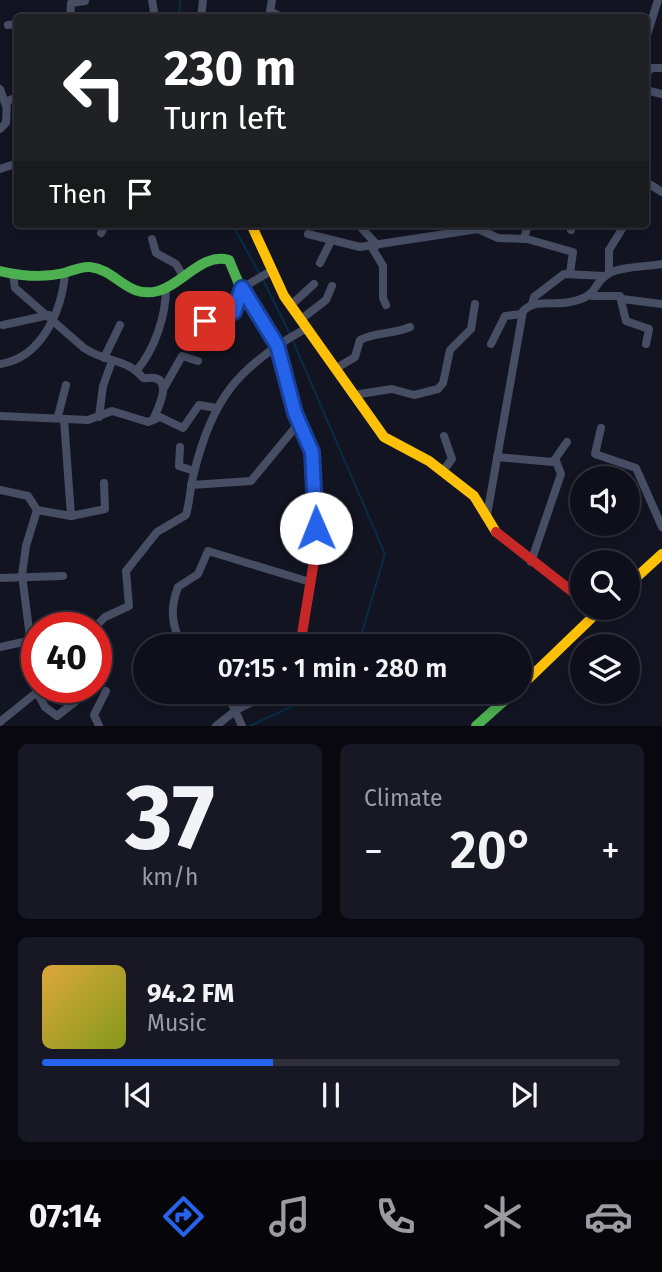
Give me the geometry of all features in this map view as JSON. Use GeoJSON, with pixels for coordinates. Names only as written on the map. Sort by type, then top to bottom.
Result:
{"type":"FeatureCollection","features":[{"type":"Feature","properties":{"kind":"street"},"geometry":{"type":"LineString","coordinates":[[272,0],[270,11],[276,14]]}},
{"type":"Feature","properties":{"kind":"street"},"geometry":{"type":"LineString","coordinates":[[649,28],[658,0]]}},
{"type":"Feature","properties":{"kind":"street"},"geometry":{"type":"LineString","coordinates":[[70,14],[71,3],[85,1]]}},
{"type":"Feature","properties":{"kind":"street"},"geometry":{"type":"LineString","coordinates":[[0,89],[6,106]]}},
{"type":"Feature","properties":{"kind":"street"},"geometry":{"type":"LineString","coordinates":[[0,129],[6,123],[8,100],[14,98]]}},
{"type":"Feature","properties":{"kind":"street"},"geometry":{"type":"LineString","coordinates":[[252,228],[267,273],[291,305],[302,327],[384,437],[443,471],[474,496],[499,538],[570,590]]}},
{"type":"Feature","properties":{"kind":"street"},"geometry":{"type":"LineString","coordinates":[[361,228],[374,245],[383,266],[383,298],[386,305]]}},
{"type":"Feature","properties":{"kind":"street"},"geometry":{"type":"LineString","coordinates":[[524,239],[527,228]]}},
{"type":"Feature","properties":{"kind":"street"},"geometry":{"type":"LineString","coordinates":[[308,234],[351,246],[478,229],[498,239],[524,239],[573,252],[569,273]]}},
{"type":"Feature","properties":{"kind":"street"},"geometry":{"type":"LineString","coordinates":[[592,296],[607,275],[609,250],[622,229]]}},
{"type":"Feature","properties":{"kind":"street"},"geometry":{"type":"LineString","coordinates":[[152,239],[156,253],[176,264],[183,276]]}},
{"type":"Feature","properties":{"kind":"street"},"geometry":{"type":"LineString","coordinates":[[320,263],[331,241]]}},
{"type":"Feature","properties":{"kind":"street"},"geometry":{"type":"LineString","coordinates":[[0,271],[13,275],[65,273],[86,267],[97,269],[133,293],[166,288],[214,259],[225,258],[280,344],[299,423],[308,439],[315,468],[315,541],[302,634]]}},
{"type":"Feature","properties":{"kind":"street"},"geometry":{"type":"LineString","coordinates":[[487,515],[522,314],[532,304],[534,297],[562,275],[607,275],[662,264]]}},
{"type":"Feature","properties":{"kind":"street"},"geometry":{"type":"LineString","coordinates":[[0,364],[35,348],[62,295],[65,273]]}},
{"type":"Feature","properties":{"kind":"street"},"geometry":{"type":"LineString","coordinates":[[199,333],[208,317],[228,315],[235,311],[245,286],[267,273]]}},
{"type":"Feature","properties":{"kind":"street"},"geometry":{"type":"LineString","coordinates":[[13,275],[15,288],[51,316],[84,348],[137,370],[143,378],[155,378],[164,388]]}},
{"type":"Feature","properties":{"kind":"street"},"geometry":{"type":"LineString","coordinates":[[291,305],[314,284]]}},
{"type":"Feature","properties":{"kind":"street"},"geometry":{"type":"LineString","coordinates":[[112,614],[129,606],[126,571],[157,532],[186,515],[194,471],[217,408],[240,374],[302,327],[326,300],[332,286]]}},
{"type":"Feature","properties":{"kind":"street"},"geometry":{"type":"LineString","coordinates":[[137,370],[145,360],[163,317],[166,288]]}},
{"type":"Feature","properties":{"kind":"street"},"geometry":{"type":"LineString","coordinates":[[532,304],[565,303],[614,294],[622,299],[662,304]]}},
{"type":"Feature","properties":{"kind":"street"},"geometry":{"type":"LineString","coordinates":[[622,299],[626,321],[649,329],[646,344]]}},
{"type":"Feature","properties":{"kind":"street"},"geometry":{"type":"LineString","coordinates":[[353,395],[392,390],[416,395],[439,388],[443,383],[450,350],[471,329],[475,304]]}},
{"type":"Feature","properties":{"kind":"street"},"geometry":{"type":"LineString","coordinates":[[491,344],[505,316],[522,314]]}},
{"type":"Feature","properties":{"kind":"street"},"geometry":{"type":"LineString","coordinates":[[3,325],[51,316]]}},
{"type":"Feature","properties":{"kind":"street"},"geometry":{"type":"LineString","coordinates":[[99,417],[108,360],[120,324]]}},
{"type":"Feature","properties":{"kind":"street"},"geometry":{"type":"LineString","coordinates":[[335,369],[355,357],[360,340],[376,332],[394,333],[410,327]]}},
{"type":"Feature","properties":{"kind":"street"},"geometry":{"type":"LineString","coordinates":[[153,420],[164,388],[182,356],[198,361]]}},
{"type":"Feature","properties":{"kind":"street"},"geometry":{"type":"LineString","coordinates":[[66,385],[61,418],[71,516]]}},
{"type":"Feature","properties":{"kind":"street"},"geometry":{"type":"LineString","coordinates":[[0,416],[88,420],[112,411],[148,422],[160,417],[183,428],[200,405],[217,408]]}},
{"type":"Feature","properties":{"kind":"street"},"geometry":{"type":"LineString","coordinates":[[191,485],[251,481],[299,423]]}},
{"type":"Feature","properties":{"kind":"street"},"geometry":{"type":"LineString","coordinates":[[601,428],[595,454],[636,468],[662,527]]}},
{"type":"Feature","properties":{"kind":"street"},"geometry":{"type":"LineString","coordinates":[[443,471],[452,459],[444,436]]}},
{"type":"Feature","properties":{"kind":"street"},"geometry":{"type":"LineString","coordinates":[[556,461],[567,442]]}},
{"type":"Feature","properties":{"kind":"street"},"geometry":{"type":"LineString","coordinates":[[180,447],[178,466],[194,471]]}},
{"type":"Feature","properties":{"kind":"street"},"geometry":{"type":"LineString","coordinates":[[496,457],[556,461]]}},
{"type":"Feature","properties":{"kind":"street"},"geometry":{"type":"LineString","coordinates":[[531,562],[561,474],[556,461]]}},
{"type":"Feature","properties":{"kind":"street"},"geometry":{"type":"LineString","coordinates":[[37,510],[71,516],[105,509],[104,483]]}},
{"type":"Feature","properties":{"kind":"street"},"geometry":{"type":"LineString","coordinates":[[0,491],[28,495],[37,510],[26,546],[22,575],[30,612]]}},
{"type":"Feature","properties":{"kind":"street"},"geometry":{"type":"LineString","coordinates":[[177,634],[172,606],[178,587],[198,574],[206,551],[215,551],[310,582]]}},
{"type":"Feature","properties":{"kind":"street"},"geometry":{"type":"LineString","coordinates":[[640,573],[662,554]]}},
{"type":"Feature","properties":{"kind":"street"},"geometry":{"type":"LineString","coordinates":[[0,578],[22,575],[63,576]]}},
{"type":"Feature","properties":{"kind":"street"},"geometry":{"type":"LineString","coordinates":[[532,675],[586,620]]}},
{"type":"Feature","properties":{"kind":"street"},"geometry":{"type":"LineString","coordinates":[[0,647],[21,642]]}},
{"type":"Feature","properties":{"kind":"street"},"geometry":{"type":"LineString","coordinates":[[0,722],[23,703]]}},
{"type":"Feature","properties":{"kind":"street"},"geometry":{"type":"LineString","coordinates":[[43,703],[57,716],[73,703]]}},
{"type":"Feature","properties":{"kind":"street"},"geometry":{"type":"LineString","coordinates":[[99,726],[94,715],[100,703]]}},
{"type":"Feature","properties":{"kind":"street"},"geometry":{"type":"LineString","coordinates":[[233,704],[242,726]]}},
{"type":"Feature","properties":{"kind":"street"},"geometry":{"type":"LineString","coordinates":[[216,726],[253,704]]}},
{"type":"Feature","properties":{"kind":"street"},"geometry":{"type":"LineString","coordinates":[[476,726],[501,704]]}},
{"type":"Feature","properties":{"kind":"waterway"},"geometry":{"type":"LineString","coordinates":[[179,14],[180,0]]}},
{"type":"Feature","properties":{"kind":"waterway"},"geometry":{"type":"LineString","coordinates":[[234,228],[259,273]]}},
{"type":"Feature","properties":{"kind":"waterway"},"geometry":{"type":"LineString","coordinates":[[262,278],[291,336]]}},
{"type":"Feature","properties":{"kind":"waterway"},"geometry":{"type":"LineString","coordinates":[[293,341],[385,554],[362,634]]}},
{"type":"Feature","properties":{"kind":"waterway"},"geometry":{"type":"LineString","coordinates":[[250,726],[297,704]]}},
{"type":"Feature","properties":{"kind":"traffic: fast"},"geometry":{"type":"LineString","coordinates":[[0,271],[40,276],[90,267],[108,273],[130,288],[147,292],[167,288],[210,261],[229,260],[239,284],[269,333]]}},
{"type":"Feature","properties":{"kind":"traffic: fast"},"geometry":{"type":"LineString","coordinates":[[476,726],[501,704]]}},
{"type":"Feature","properties":{"kind":"traffic: slow"},"geometry":{"type":"LineString","coordinates":[[253,228],[284,296],[384,437],[429,461],[474,496],[496,532]]}},
{"type":"Feature","properties":{"kind":"traffic: slow"},"geometry":{"type":"LineString","coordinates":[[640,574],[662,554]]}},
{"type":"Feature","properties":{"kind":"traffic: slow"},"geometry":{"type":"LineString","coordinates":[[532,675],[590,620]]}},
{"type":"Feature","properties":{"kind":"traffic: jam"},"geometry":{"type":"LineString","coordinates":[[269,333],[277,345],[295,413],[312,452],[315,555],[302,634]]}},
{"type":"Feature","properties":{"kind":"traffic: jam"},"geometry":{"type":"LineString","coordinates":[[496,532],[570,590]]}},
{"type":"Feature","properties":{"kind":"route"},"geometry":{"type":"LineString","coordinates":[[205,321],[209,316],[234,312],[242,288],[273,335],[295,413],[312,452],[315,468],[316,528]]}}]}
